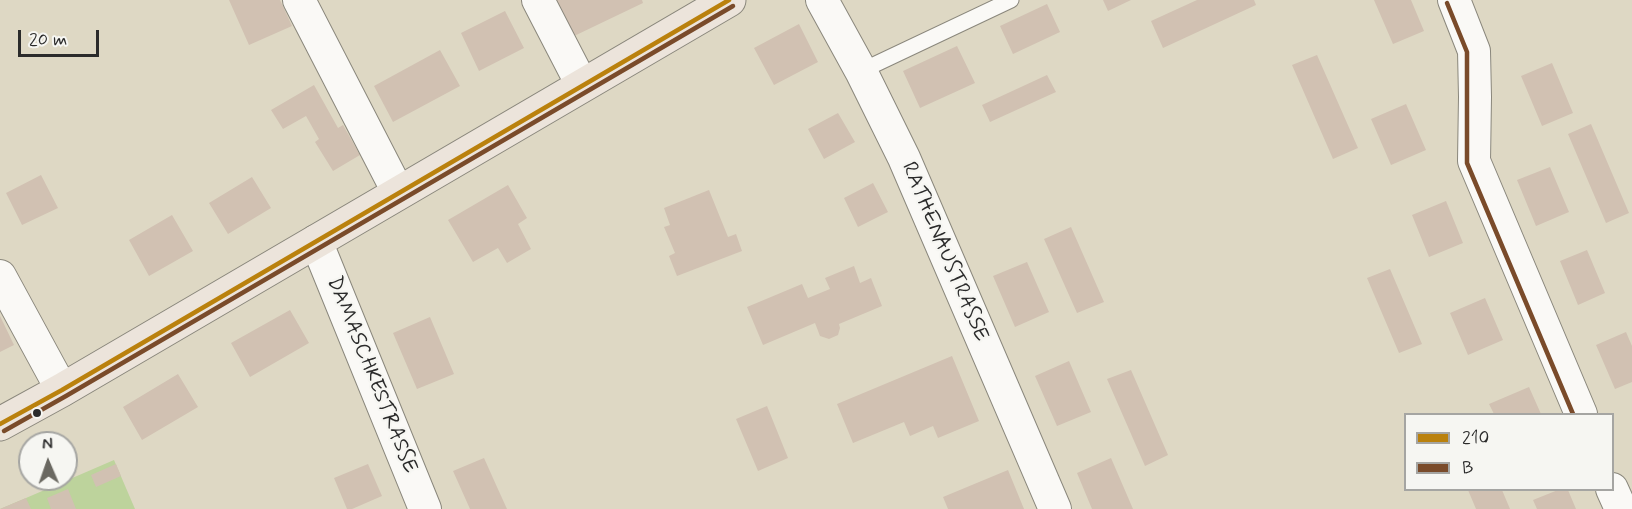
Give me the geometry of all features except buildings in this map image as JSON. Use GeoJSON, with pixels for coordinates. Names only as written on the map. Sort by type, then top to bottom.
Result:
{"type":"FeatureCollection","features":[{"type":"Feature","properties":{"kind":"main road"},"geometry":{"type":"LineString","coordinates":[[0,424],[729,0]]}},
{"type":"Feature","properties":{"kind":"street"},"geometry":{"type":"LineString","coordinates":[[299,0],[398,192]]}},
{"type":"Feature","properties":{"kind":"street"},"geometry":{"type":"LineString","coordinates":[[538,0],[582,85]]}},
{"type":"Feature","properties":{"kind":"street","name":"RATHENAUSTRASSE"},"geometry":{"type":"LineString","coordinates":[[822,0],[861,71],[904,158],[1055,509]]}},
{"type":"Feature","properties":{"kind":"street"},"geometry":{"type":"LineString","coordinates":[[1454,0],[1474,51],[1474,161],[1581,413]]}},
{"type":"Feature","properties":{"kind":"street","name":"DAMASCHKESTRASSE"},"geometry":{"type":"LineString","coordinates":[[316,241],[425,509]]}},
{"type":"Feature","properties":{"kind":"street"},"geometry":{"type":"LineString","coordinates":[[0,276],[62,390]]}},
{"type":"Feature","properties":{"kind":"street"},"geometry":{"type":"LineString","coordinates":[[1613,491],[1621,509]]}},
{"type":"Feature","properties":{"kind":"lane"},"geometry":{"type":"LineString","coordinates":[[861,71],[1011,0]]}},
{"type":"Feature","properties":{"kind":"green space"},"geometry":{"type":"Polygon","coordinates":[[[114,460],[135,509],[0,509],[42,491],[78,491],[78,476],[114,460]]]}},
{"type":"Feature","properties":{"kind":"transit line","name":"210"},"geometry":{"type":"LineString","coordinates":[[0,424],[729,0]]}},
{"type":"Feature","properties":{"kind":"transit line","name":"B"},"geometry":{"type":"LineString","coordinates":[[1447,3],[1467,52],[1467,163],[1573,413]]}},
{"type":"Feature","properties":{"kind":"transit line","name":"B"},"geometry":{"type":"LineString","coordinates":[[4,431],[733,6]]}}]}
